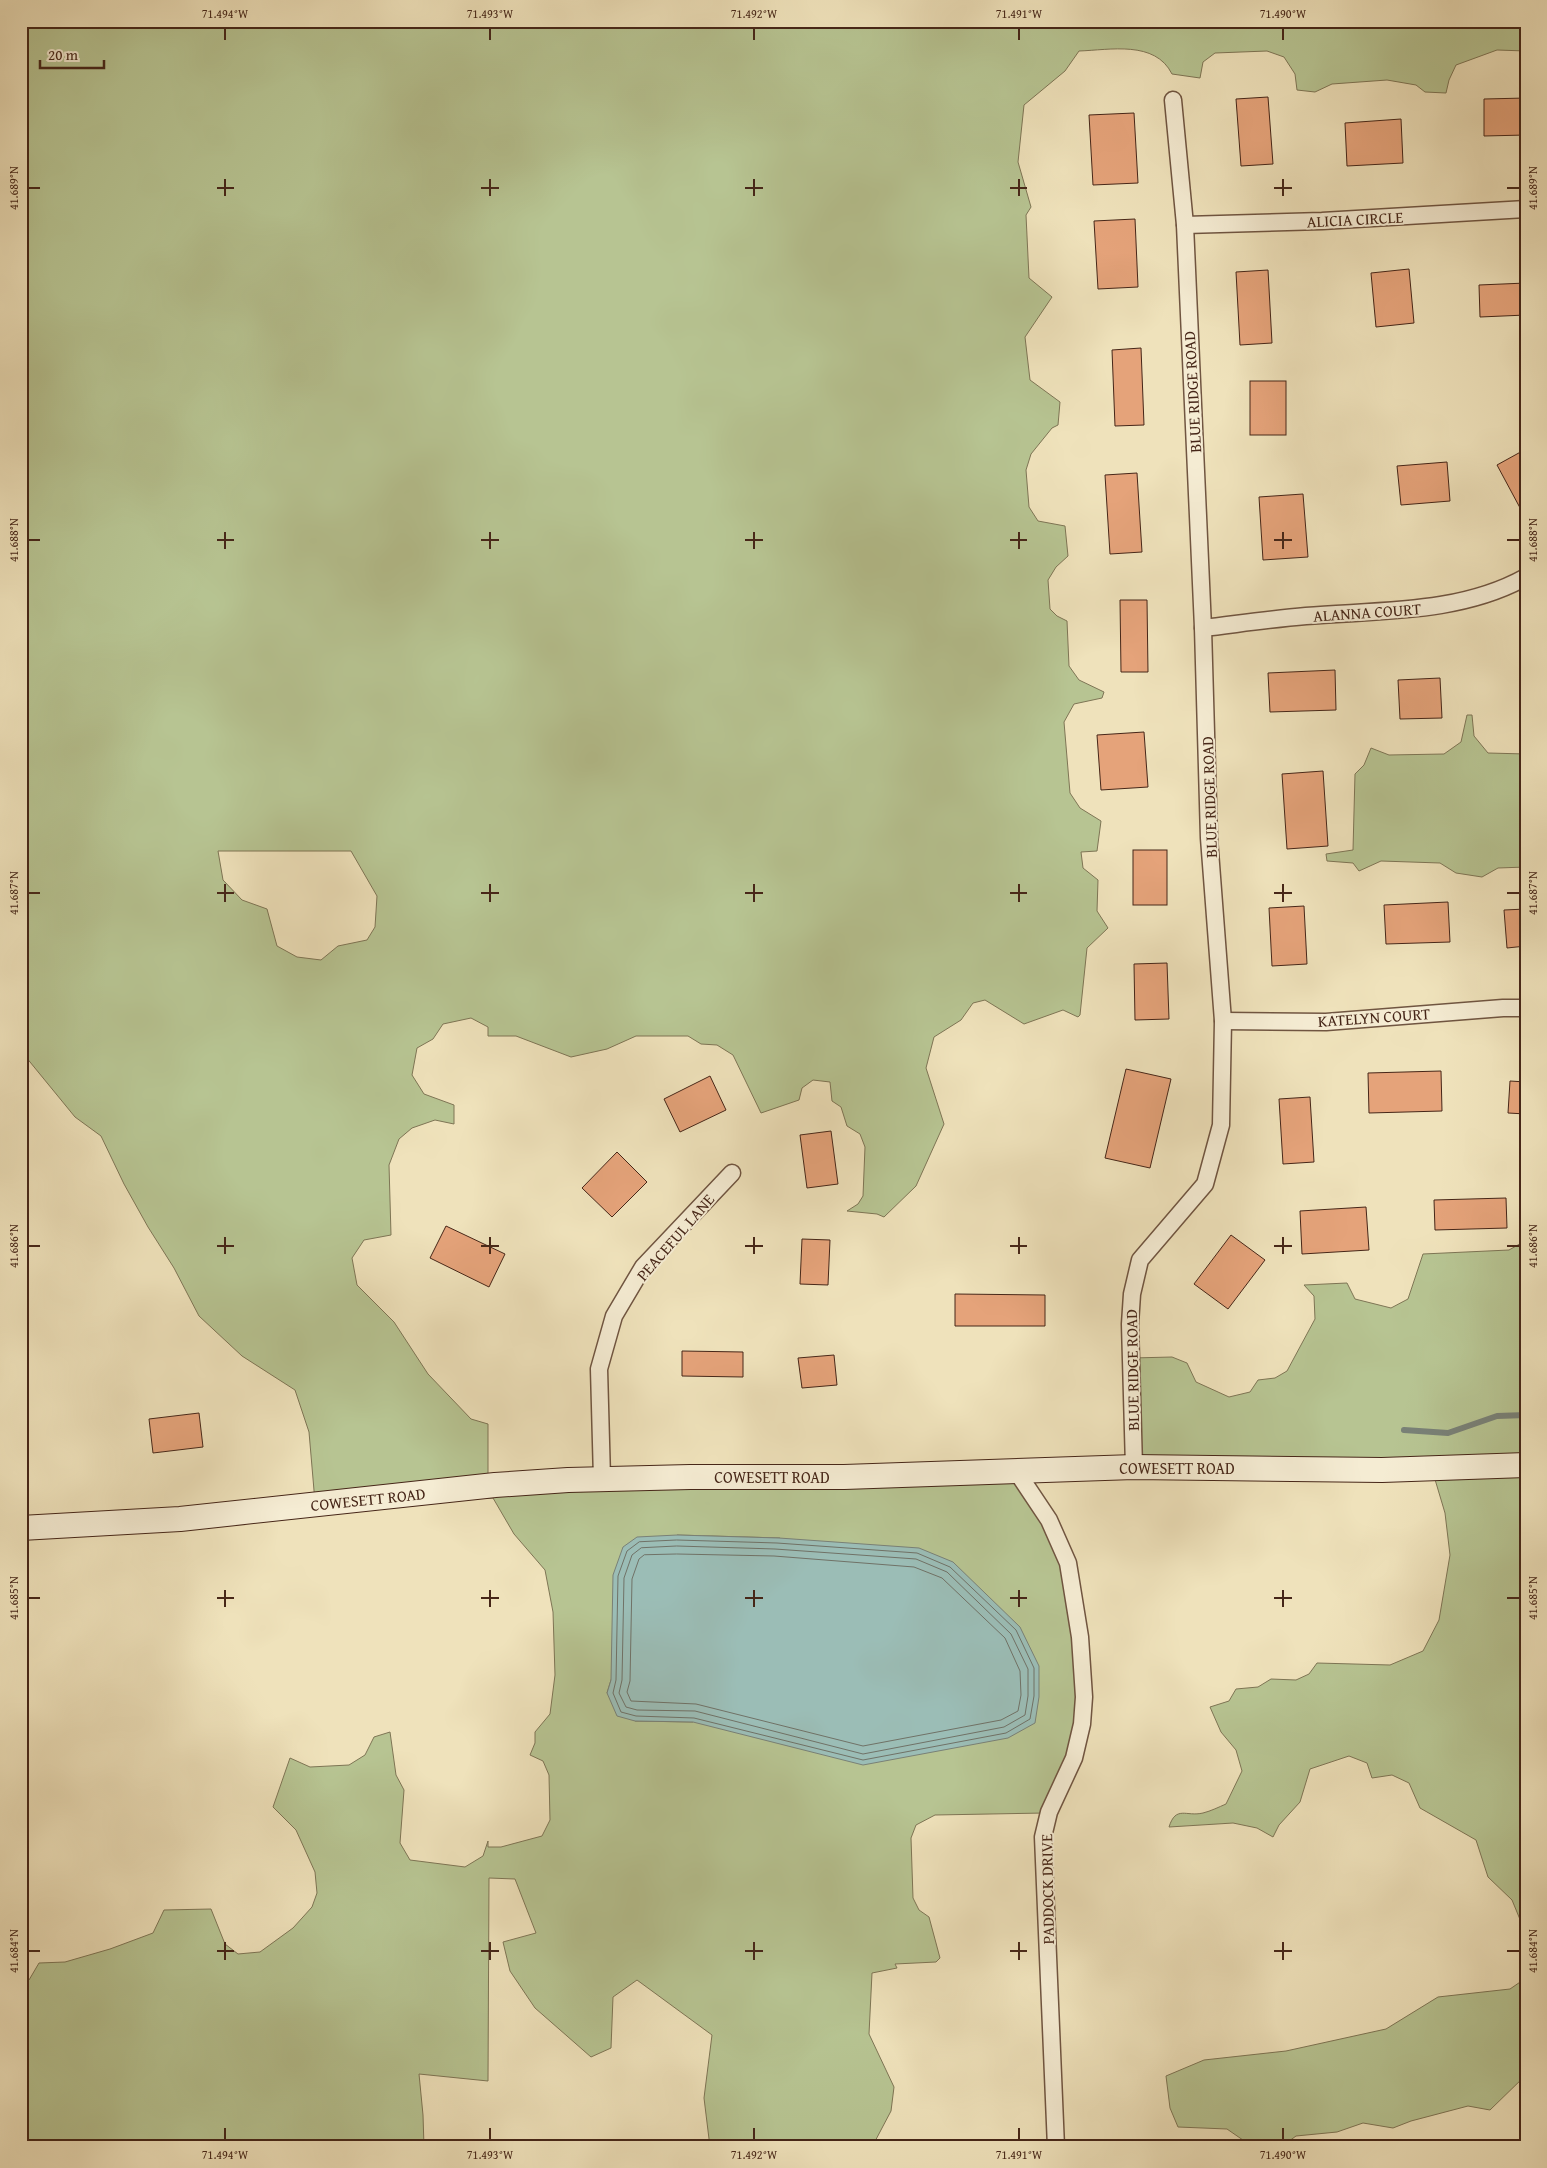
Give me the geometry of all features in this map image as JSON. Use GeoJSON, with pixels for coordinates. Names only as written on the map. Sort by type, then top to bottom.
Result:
{"type":"FeatureCollection","features":[{"type":"Feature","properties":{"kind":"main road","name":"COWESETT ROAD"},"geometry":{"type":"LineString","coordinates":[[21,1528],[180,1519],[495,1485],[602,1479],[844,1477],[1134,1467],[1382,1470],[1526,1465]]}},
{"type":"Feature","properties":{"kind":"street","name":"BLUE RIDGE ROAD"},"geometry":{"type":"LineString","coordinates":[[1134,1467],[1130,1359],[1132,1294],[1140,1260],[1205,1184],[1221,1125],[1223,1021],[1209,838],[1203,628],[1185,225],[1173,100]]}},
{"type":"Feature","properties":{"kind":"street","name":"ALICIA CIRCLE"},"geometry":{"type":"LineString","coordinates":[[1185,225],[1322,222],[1526,209]]}},
{"type":"Feature","properties":{"kind":"street","name":"ALANNA COURT"},"geometry":{"type":"LineString","coordinates":[[1203,628],[1304,616],[1426,608],[1503,589],[1526,577]]}},
{"type":"Feature","properties":{"kind":"street","name":"KATELYN COURT"},"geometry":{"type":"LineString","coordinates":[[1223,1021],[1326,1022],[1503,1008],[1526,1008]]}},
{"type":"Feature","properties":{"kind":"street","name":"PEACEFUL LANE"},"geometry":{"type":"LineString","coordinates":[[602,1479],[599,1369],[614,1316],[643,1267],[732,1173]]}},
{"type":"Feature","properties":{"kind":"street","name":"PADDOCK DRIVE"},"geometry":{"type":"LineString","coordinates":[[1017,1472],[1050,1520],[1068,1563],[1080,1637],[1084,1697],[1082,1724],[1074,1758],[1050,1812],[1043,1837],[1056,2147]]}},
{"type":"Feature","properties":{"kind":"green space"},"geometry":{"type":"Polygon","coordinates":[[[21,21],[1526,21],[1526,51],[1497,50],[1456,65],[1449,80],[1446,93],[1425,92],[1416,85],[1387,80],[1332,84],[1315,92],[1297,90],[1295,74],[1284,57],[1267,51],[1215,53],[1203,62],[1200,78],[1172,74],[1164,63],[1155,56],[1131,49],[1118,49],[1079,51],[1065,71],[1024,105],[1018,162],[1031,207],[1026,215],[1029,278],[1052,297],[1025,337],[1030,380],[1060,402],[1058,425],[1052,428],[1031,454],[1026,470],[1029,507],[1038,521],[1065,526],[1068,556],[1056,567],[1048,580],[1050,609],[1057,616],[1067,621],[1069,666],[1079,680],[1104,692],[1102,698],[1074,704],[1064,722],[1070,793],[1080,808],[1101,821],[1097,851],[1081,852],[1083,868],[1098,880],[1097,911],[1108,928],[1087,948],[1080,1015],[1078,1017],[1063,1010],[1024,1024],[985,1000],[973,1003],[961,1020],[934,1037],[926,1068],[944,1124],[916,1186],[884,1217],[877,1214],[847,1211],[858,1204],[863,1196],[865,1147],[860,1134],[847,1126],[841,1107],[832,1101],[830,1082],[813,1080],[802,1088],[799,1100],[761,1113],[733,1055],[717,1045],[701,1044],[688,1036],[636,1036],[607,1049],[571,1057],[516,1036],[488,1036],[488,1027],[471,1018],[443,1024],[433,1039],[417,1048],[412,1075],[424,1094],[454,1105],[454,1124],[435,1120],[412,1128],[399,1139],[389,1165],[391,1235],[364,1240],[352,1258],[357,1285],[394,1322],[428,1374],[471,1419],[488,1424],[488,1483],[1020,1473],[1067,1562],[1079,1732],[1045,1813],[935,1815],[916,1825],[911,1838],[913,1898],[919,1910],[929,1917],[940,1958],[936,1962],[895,1964],[897,1968],[872,1973],[869,2034],[894,2087],[891,2111],[872,2147],[710,2147],[704,2098],[712,2035],[637,1980],[613,1997],[611,2048],[591,2057],[535,2008],[510,1971],[503,1942],[536,1933],[515,1879],[489,1878],[488,2081],[419,2074],[424,2147],[21,2147],[21,1986],[29,1980],[39,1963],[65,1962],[110,1949],[153,1933],[164,1910],[211,1909],[225,1944],[238,1954],[260,1952],[293,1928],[312,1907],[317,1893],[315,1872],[296,1830],[273,1807],[290,1758],[310,1767],[349,1765],[365,1755],[374,1737],[390,1732],[396,1775],[404,1790],[400,1843],[410,1860],[465,1867],[483,1856],[488,1841],[488,1847],[501,1847],[542,1836],[550,1820],[549,1775],[543,1761],[530,1755],[535,1743],[535,1732],[550,1714],[555,1675],[553,1612],[545,1570],[514,1534],[493,1498],[315,1502],[309,1432],[295,1390],[242,1356],[199,1316],[174,1268],[124,1184],[101,1136],[75,1117],[21,1051],[21,21]],[[218,851],[223,880],[242,900],[267,909],[277,946],[297,957],[321,960],[338,946],[367,940],[375,927],[377,896],[351,851],[218,851]],[[677,1535],[611,1680],[607,1693],[635,1721],[693,1722],[780,1538],[677,1535]]]}},
{"type":"Feature","properties":{"kind":"green space"},"geometry":{"type":"Polygon","coordinates":[[[1467,715],[1472,715],[1474,736],[1488,753],[1526,754],[1526,867],[1498,868],[1482,877],[1456,873],[1440,863],[1381,861],[1359,871],[1353,863],[1327,861],[1326,854],[1353,850],[1355,774],[1364,765],[1371,748],[1389,755],[1444,754],[1461,742],[1467,715]]]}},
{"type":"Feature","properties":{"kind":"green space"},"geometry":{"type":"Polygon","coordinates":[[[1525,1241],[1526,1934],[1512,1900],[1488,1877],[1476,1840],[1420,1808],[1409,1783],[1392,1775],[1372,1778],[1367,1763],[1349,1756],[1310,1769],[1300,1802],[1279,1825],[1273,1837],[1257,1828],[1233,1823],[1169,1827],[1172,1820],[1178,1814],[1203,1813],[1226,1804],[1242,1771],[1236,1750],[1221,1732],[1210,1707],[1229,1701],[1236,1689],[1258,1687],[1271,1679],[1296,1680],[1309,1674],[1317,1663],[1390,1665],[1423,1651],[1439,1620],[1450,1555],[1445,1513],[1431,1466],[1141,1467],[1132,1358],[1172,1357],[1187,1363],[1196,1382],[1229,1397],[1250,1392],[1258,1380],[1275,1378],[1287,1371],[1315,1319],[1314,1296],[1304,1285],[1347,1283],[1355,1299],[1391,1308],[1408,1299],[1423,1254],[1509,1250],[1525,1241]]]}},
{"type":"Feature","properties":{"kind":"green space"},"geometry":{"type":"Polygon","coordinates":[[[1526,1978],[1526,2075],[1490,2110],[1468,2106],[1411,2121],[1393,2128],[1363,2123],[1337,2132],[1296,2136],[1281,2147],[1253,2147],[1227,2129],[1178,2127],[1170,2108],[1166,2076],[1204,2060],[1286,2051],[1386,2029],[1438,1997],[1510,1989],[1526,1978]]]}},
{"type":"Feature","properties":{"kind":"water"},"geometry":{"type":"Polygon","coordinates":[[[677,1535],[779,1538],[919,1548],[953,1562],[1020,1627],[1039,1666],[1039,1697],[1035,1723],[1008,1738],[863,1765],[693,1722],[635,1721],[617,1716],[607,1693],[611,1680],[613,1575],[623,1547],[637,1537],[677,1535]]]}},
{"type":"Feature","properties":{"kind":"building"},"geometry":{"type":"Polygon","coordinates":[[[1268,97],[1273,164],[1241,166],[1236,99],[1268,97]]]}},
{"type":"Feature","properties":{"kind":"building"},"geometry":{"type":"Polygon","coordinates":[[[1526,98],[1526,135],[1484,136],[1484,99],[1526,98]]]}},
{"type":"Feature","properties":{"kind":"building"},"geometry":{"type":"Polygon","coordinates":[[[1134,113],[1138,183],[1093,185],[1089,115],[1134,113]]]}},
{"type":"Feature","properties":{"kind":"building"},"geometry":{"type":"Polygon","coordinates":[[[1401,119],[1403,163],[1347,166],[1345,123],[1401,119]]]}},
{"type":"Feature","properties":{"kind":"building"},"geometry":{"type":"Polygon","coordinates":[[[1135,219],[1138,287],[1098,289],[1094,221],[1135,219]]]}},
{"type":"Feature","properties":{"kind":"building"},"geometry":{"type":"Polygon","coordinates":[[[1409,269],[1414,323],[1376,327],[1371,273],[1409,269]]]}},
{"type":"Feature","properties":{"kind":"building"},"geometry":{"type":"Polygon","coordinates":[[[1268,270],[1272,343],[1240,345],[1236,272],[1268,270]]]}},
{"type":"Feature","properties":{"kind":"building"},"geometry":{"type":"Polygon","coordinates":[[[1526,283],[1526,315],[1480,317],[1479,285],[1526,283]]]}},
{"type":"Feature","properties":{"kind":"building"},"geometry":{"type":"Polygon","coordinates":[[[1141,348],[1144,425],[1115,426],[1112,350],[1141,348]]]}},
{"type":"Feature","properties":{"kind":"building"},"geometry":{"type":"Polygon","coordinates":[[[1250,381],[1286,381],[1286,435],[1250,435],[1250,381]]]}},
{"type":"Feature","properties":{"kind":"building"},"geometry":{"type":"Polygon","coordinates":[[[1526,449],[1526,519],[1497,465],[1526,449]]]}},
{"type":"Feature","properties":{"kind":"building"},"geometry":{"type":"Polygon","coordinates":[[[1447,462],[1450,501],[1401,505],[1397,466],[1447,462]]]}},
{"type":"Feature","properties":{"kind":"building"},"geometry":{"type":"Polygon","coordinates":[[[1137,473],[1142,552],[1110,554],[1105,475],[1137,473]]]}},
{"type":"Feature","properties":{"kind":"building"},"geometry":{"type":"Polygon","coordinates":[[[1303,494],[1308,557],[1263,560],[1259,497],[1303,494]]]}},
{"type":"Feature","properties":{"kind":"building"},"geometry":{"type":"Polygon","coordinates":[[[1120,600],[1147,600],[1148,672],[1121,672],[1120,600]]]}},
{"type":"Feature","properties":{"kind":"building"},"geometry":{"type":"Polygon","coordinates":[[[1335,670],[1336,710],[1270,712],[1268,673],[1335,670]]]}},
{"type":"Feature","properties":{"kind":"building"},"geometry":{"type":"Polygon","coordinates":[[[1440,678],[1442,718],[1400,719],[1398,680],[1440,678]]]}},
{"type":"Feature","properties":{"kind":"building"},"geometry":{"type":"Polygon","coordinates":[[[1144,732],[1148,787],[1101,790],[1097,735],[1144,732]]]}},
{"type":"Feature","properties":{"kind":"building"},"geometry":{"type":"Polygon","coordinates":[[[1323,771],[1328,846],[1287,849],[1282,774],[1323,771]]]}},
{"type":"Feature","properties":{"kind":"building"},"geometry":{"type":"Polygon","coordinates":[[[1133,850],[1167,850],[1167,905],[1133,905],[1133,850]]]}},
{"type":"Feature","properties":{"kind":"building"},"geometry":{"type":"Polygon","coordinates":[[[1448,902],[1450,942],[1386,944],[1384,905],[1448,902]]]}},
{"type":"Feature","properties":{"kind":"building"},"geometry":{"type":"Polygon","coordinates":[[[1304,906],[1307,964],[1272,966],[1269,908],[1304,906]]]}},
{"type":"Feature","properties":{"kind":"building"},"geometry":{"type":"Polygon","coordinates":[[[1526,909],[1526,946],[1507,948],[1504,910],[1526,909]]]}},
{"type":"Feature","properties":{"kind":"building"},"geometry":{"type":"Polygon","coordinates":[[[1167,963],[1169,1019],[1135,1020],[1134,964],[1167,963]]]}},
{"type":"Feature","properties":{"kind":"building"},"geometry":{"type":"Polygon","coordinates":[[[1126,1069],[1171,1079],[1150,1168],[1105,1158],[1126,1069]]]}},
{"type":"Feature","properties":{"kind":"building"},"geometry":{"type":"Polygon","coordinates":[[[1441,1071],[1442,1111],[1369,1113],[1368,1073],[1441,1071]]]}},
{"type":"Feature","properties":{"kind":"building"},"geometry":{"type":"Polygon","coordinates":[[[710,1076],[726,1110],[680,1132],[664,1099],[710,1076]]]}},
{"type":"Feature","properties":{"kind":"building"},"geometry":{"type":"Polygon","coordinates":[[[1510,1081],[1526,1082],[1526,1114],[1508,1113],[1510,1081]]]}},
{"type":"Feature","properties":{"kind":"building"},"geometry":{"type":"Polygon","coordinates":[[[1310,1097],[1314,1162],[1283,1164],[1279,1099],[1310,1097]]]}},
{"type":"Feature","properties":{"kind":"building"},"geometry":{"type":"Polygon","coordinates":[[[831,1131],[838,1184],[807,1188],[800,1135],[831,1131]]]}},
{"type":"Feature","properties":{"kind":"building"},"geometry":{"type":"Polygon","coordinates":[[[617,1152],[647,1182],[612,1217],[582,1188],[617,1152]]]}},
{"type":"Feature","properties":{"kind":"building"},"geometry":{"type":"Polygon","coordinates":[[[1506,1198],[1507,1228],[1435,1230],[1434,1200],[1506,1198]]]}},
{"type":"Feature","properties":{"kind":"building"},"geometry":{"type":"Polygon","coordinates":[[[1366,1207],[1369,1250],[1302,1254],[1300,1211],[1366,1207]]]}},
{"type":"Feature","properties":{"kind":"building"},"geometry":{"type":"Polygon","coordinates":[[[446,1226],[505,1254],[489,1287],[430,1258],[446,1226]]]}},
{"type":"Feature","properties":{"kind":"building"},"geometry":{"type":"Polygon","coordinates":[[[1231,1235],[1265,1260],[1228,1309],[1194,1284],[1231,1235]]]}},
{"type":"Feature","properties":{"kind":"building"},"geometry":{"type":"Polygon","coordinates":[[[802,1239],[830,1240],[828,1285],[800,1284],[802,1239]]]}},
{"type":"Feature","properties":{"kind":"building"},"geometry":{"type":"Polygon","coordinates":[[[955,1294],[1045,1295],[1045,1326],[955,1326],[955,1294]]]}},
{"type":"Feature","properties":{"kind":"building"},"geometry":{"type":"Polygon","coordinates":[[[682,1351],[743,1352],[743,1377],[682,1376],[682,1351]]]}},
{"type":"Feature","properties":{"kind":"building"},"geometry":{"type":"Polygon","coordinates":[[[834,1355],[837,1385],[802,1388],[798,1358],[834,1355]]]}},
{"type":"Feature","properties":{"kind":"building"},"geometry":{"type":"Polygon","coordinates":[[[199,1413],[203,1447],[153,1453],[149,1419],[199,1413]]]}},
{"type":"Feature","properties":{"kind":"waterway"},"geometry":{"type":"LineString","coordinates":[[1404,1430],[1448,1433],[1497,1416],[1526,1415]]}}]}
